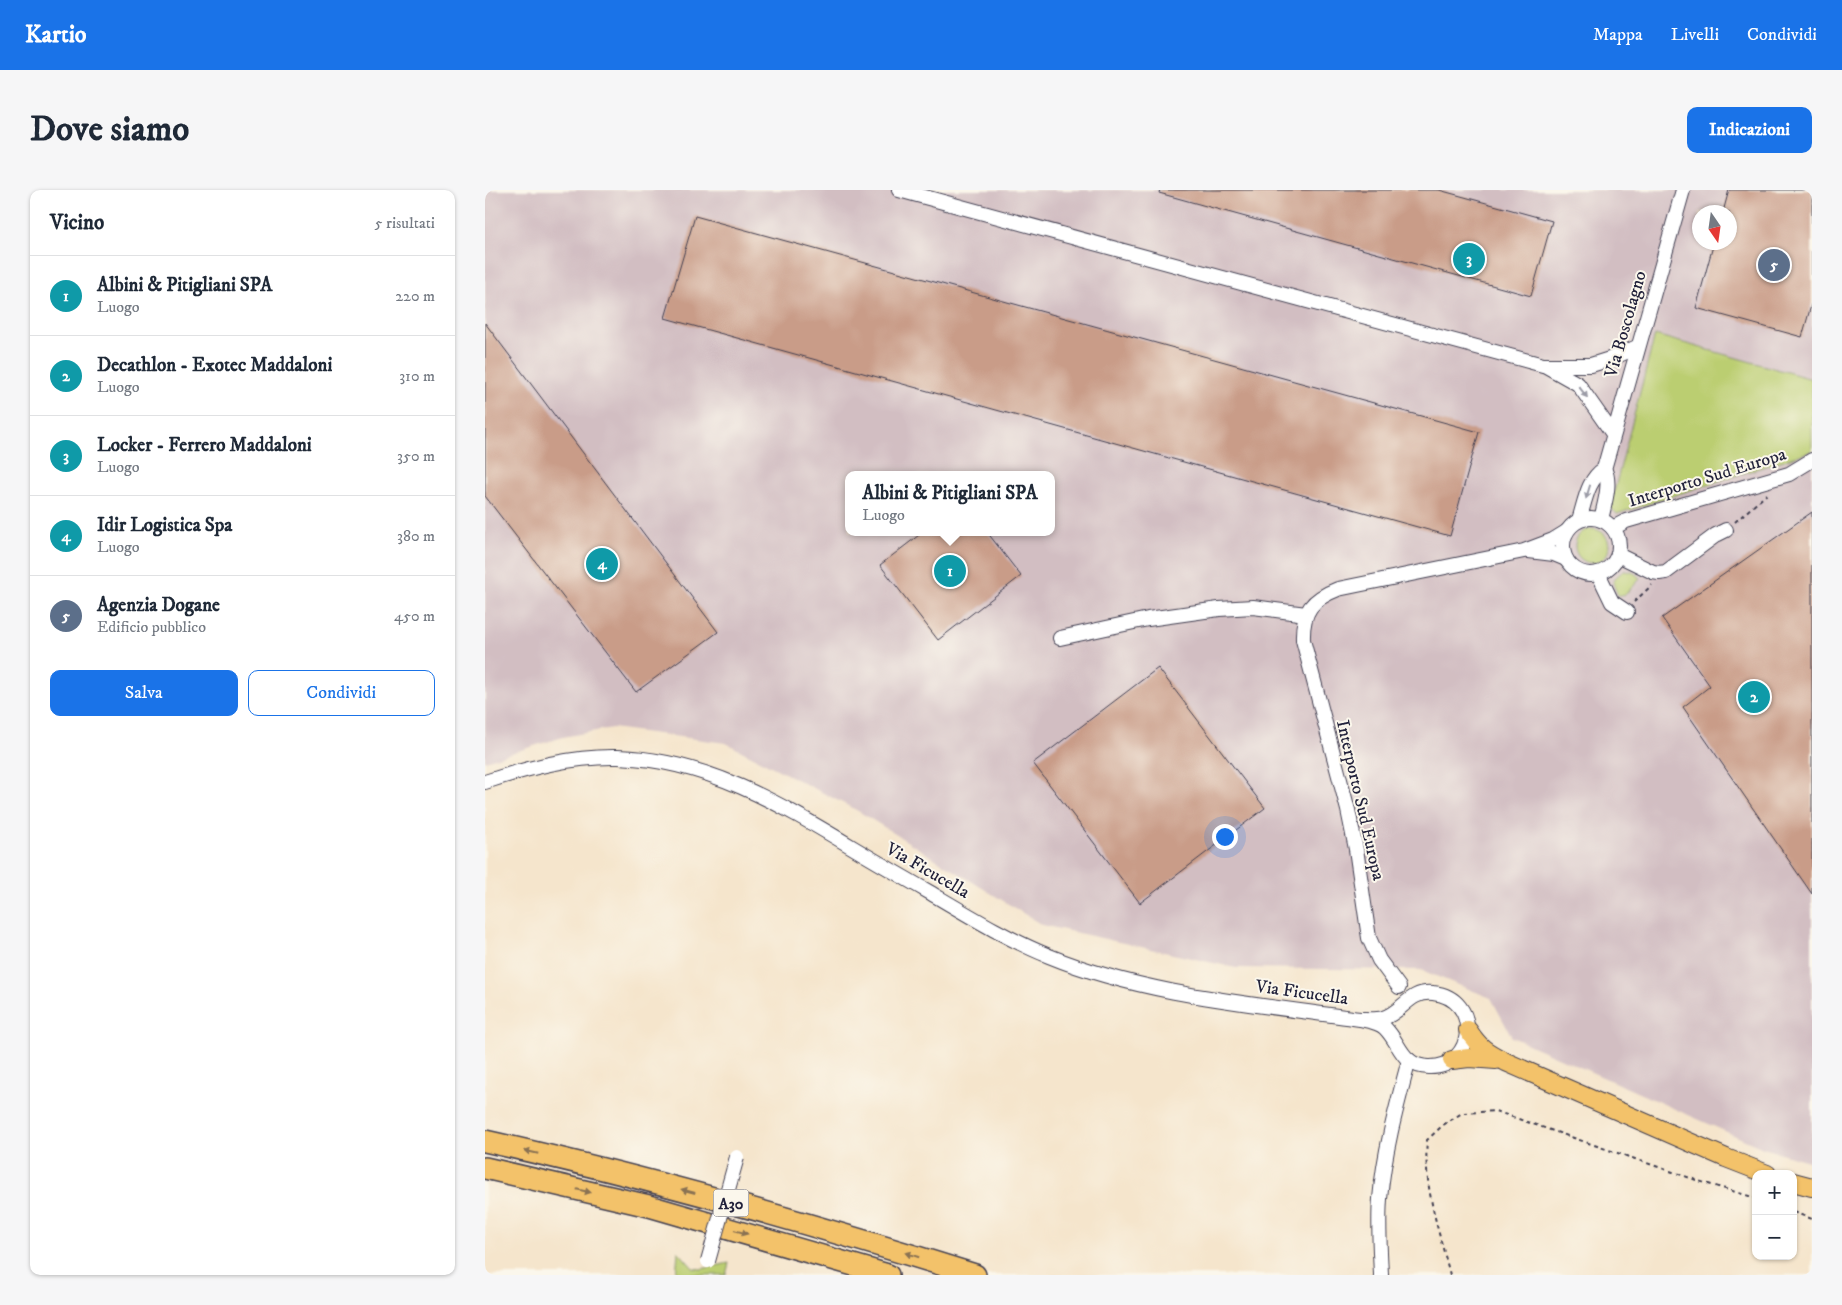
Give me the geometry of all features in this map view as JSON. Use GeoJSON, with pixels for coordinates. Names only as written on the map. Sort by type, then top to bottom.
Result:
{"type":"FeatureCollection","features":[{"type":"Feature","properties":{"kind":"highway","name":"A30"},"geometry":{"type":"LineString","coordinates":[[485,1141],[760,1210],[975,1275]]}},
{"type":"Feature","properties":{"kind":"highway","name":"A30"},"geometry":{"type":"LineString","coordinates":[[485,1168],[649,1206],[888,1275]]}},
{"type":"Feature","properties":{"kind":"main road"},"geometry":{"type":"LineString","coordinates":[[1468,1030],[1477,1044],[1484,1050],[1506,1062],[1757,1170]]}},
{"type":"Feature","properties":{"kind":"main road"},"geometry":{"type":"LineString","coordinates":[[1452,1060],[1469,1058],[1506,1062]]}},
{"type":"Feature","properties":{"kind":"main road"},"geometry":{"type":"LineString","coordinates":[[1797,1183],[1812,1188]]}},
{"type":"Feature","properties":{"kind":"street"},"geometry":{"type":"LineString","coordinates":[[899,190],[1543,365],[1578,384],[1613,434]]}},
{"type":"Feature","properties":{"kind":"street","name":"Via Boscolagno"},"geometry":{"type":"LineString","coordinates":[[1579,520],[1591,481],[1596,474],[1604,469],[1683,190]]}},
{"type":"Feature","properties":{"kind":"street"},"geometry":{"type":"LineString","coordinates":[[1543,365],[1591,365],[1637,347]]}},
{"type":"Feature","properties":{"kind":"street","name":"Interporto Sud Europa"},"geometry":{"type":"LineString","coordinates":[[1607,524],[1626,521],[1789,474],[1812,460]]}},
{"type":"Feature","properties":{"kind":"street","name":"Via Boscolagno"},"geometry":{"type":"LineString","coordinates":[[1604,469],[1607,474],[1607,524]]}},
{"type":"Feature","properties":{"kind":"street"},"geometry":{"type":"LineString","coordinates":[[1060,638],[1149,619],[1219,609],[1253,606],[1306,614],[1313,603],[1324,594],[1339,589],[1524,551],[1553,540],[1566,532],[1579,520],[1588,518],[1607,524],[1617,536],[1618,555],[1613,563],[1598,573],[1588,574],[1579,571],[1571,566],[1563,550],[1566,532]]}},
{"type":"Feature","properties":{"kind":"street"},"geometry":{"type":"LineString","coordinates":[[1618,555],[1653,572],[1666,572],[1716,535],[1726,530]]}},
{"type":"Feature","properties":{"kind":"street"},"geometry":{"type":"LineString","coordinates":[[1524,551],[1554,554],[1566,559]]}},
{"type":"Feature","properties":{"kind":"street"},"geometry":{"type":"LineString","coordinates":[[1598,573],[1612,602],[1627,612]]}},
{"type":"Feature","properties":{"kind":"street","name":"Interporto Sud Europa"},"geometry":{"type":"LineString","coordinates":[[1306,614],[1303,640],[1348,810],[1356,849],[1369,938],[1379,960],[1399,987]]}},
{"type":"Feature","properties":{"kind":"street","name":"Via Ficucella"},"geometry":{"type":"LineString","coordinates":[[485,782],[538,767],[585,758],[619,757],[663,763],[704,773],[736,783],[763,796],[971,917],[1047,955],[1093,973],[1145,987],[1360,1019],[1379,1024],[1385,1029],[1401,1053],[1409,1060]]}},
{"type":"Feature","properties":{"kind":"street","name":"Via Ficucella"},"geometry":{"type":"LineString","coordinates":[[1360,1019],[1383,1018],[1418,994],[1430,992],[1442,994],[1453,1000],[1461,1008],[1468,1030]]}},
{"type":"Feature","properties":{"kind":"street"},"geometry":{"type":"LineString","coordinates":[[1396,1044],[1393,1024],[1401,1007]]}},
{"type":"Feature","properties":{"kind":"street"},"geometry":{"type":"LineString","coordinates":[[1381,1275],[1380,1196],[1387,1153],[1409,1060],[1419,1065],[1431,1067],[1442,1065],[1452,1060],[1460,1052],[1468,1030]]}},
{"type":"Feature","properties":{"kind":"street"},"geometry":{"type":"LineString","coordinates":[[708,1260],[737,1157]]}},
{"type":"Feature","properties":{"kind":"path"},"geometry":{"type":"LineString","coordinates":[[1726,530],[1772,490]]}},
{"type":"Feature","properties":{"kind":"path"},"geometry":{"type":"LineString","coordinates":[[1627,612],[1637,599],[1666,572]]}},
{"type":"Feature","properties":{"kind":"path"},"geometry":{"type":"LineString","coordinates":[[1450,1275],[1431,1198],[1426,1172],[1426,1153],[1427,1140],[1443,1125],[1462,1113],[1495,1111],[1705,1183],[1752,1197]]}},
{"type":"Feature","properties":{"kind":"path"},"geometry":{"type":"LineString","coordinates":[[1797,1213],[1812,1219]]}},
{"type":"Feature","properties":{"kind":"shaded area"},"geometry":{"type":"Polygon","coordinates":[[[485,190],[1812,190],[1812,1162],[1763,1148],[1512,1037],[1491,998],[1421,970],[1236,968],[1042,925],[858,811],[726,743],[612,728],[563,737],[485,761],[485,190]]]}},
{"type":"Feature","properties":{"kind":"green space"},"geometry":{"type":"Polygon","coordinates":[[[1655,335],[1812,379],[1812,451],[1617,514],[1610,507],[1655,335]]]}},
{"type":"Feature","properties":{"kind":"green space"},"geometry":{"type":"Polygon","coordinates":[[[1592,529],[1599,530],[1604,534],[1608,539],[1608,553],[1604,558],[1599,562],[1592,563],[1585,562],[1580,558],[1576,553],[1575,546],[1576,539],[1580,534],[1585,530],[1592,529]]]}},
{"type":"Feature","properties":{"kind":"green space"},"geometry":{"type":"Polygon","coordinates":[[[1624,571],[1637,575],[1640,579],[1624,596],[1618,595],[1614,582],[1617,576],[1624,571]]]}},
{"type":"Feature","properties":{"kind":"green space"},"geometry":{"type":"Polygon","coordinates":[[[678,1251],[693,1268],[701,1269],[729,1263],[726,1275],[676,1275],[678,1251]]]}},
{"type":"Feature","properties":{"kind":"building"},"geometry":{"type":"Polygon","coordinates":[[[1160,190],[1439,190],[1552,221],[1531,296],[1159,193],[1160,190]]]}},
{"type":"Feature","properties":{"kind":"building"},"geometry":{"type":"Polygon","coordinates":[[[1729,190],[1812,190],[1812,302],[1802,337],[1696,308],[1712,250],[1737,250],[1737,205],[1725,205],[1729,190]]]}},
{"type":"Feature","properties":{"kind":"building"},"geometry":{"type":"Polygon","coordinates":[[[695,216],[1479,432],[1450,536],[665,318],[695,216]]]}},
{"type":"Feature","properties":{"kind":"building"},"geometry":{"type":"Polygon","coordinates":[[[485,323],[718,632],[636,692],[485,496],[485,323]]]}},
{"type":"Feature","properties":{"kind":"building"},"geometry":{"type":"Polygon","coordinates":[[[1812,512],[1812,894],[1683,707],[1710,686],[1662,618],[1812,512]]]}},
{"type":"Feature","properties":{"kind":"building"},"geometry":{"type":"Polygon","coordinates":[[[918,536],[990,536],[1021,576],[938,640],[880,565],[918,536]]]}},
{"type":"Feature","properties":{"kind":"building"},"geometry":{"type":"Polygon","coordinates":[[[1158,668],[1265,808],[1140,903],[1033,763],[1158,668]]]}},
{"type":"Feature","properties":{"kind":"place","name":"Locker - Ferrero Maddaloni"},"geometry":{"type":"Point","coordinates":[1469,259]}},
{"type":"Feature","properties":{"kind":"place","name":"Agenzia Dogane"},"geometry":{"type":"Point","coordinates":[1774,265]}},
{"type":"Feature","properties":{"kind":"place","name":"Idir Logistica Spa"},"geometry":{"type":"Point","coordinates":[602,564]}},
{"type":"Feature","properties":{"kind":"place","name":"Albini & Pitigliani SPA"},"geometry":{"type":"Point","coordinates":[950,571]}},
{"type":"Feature","properties":{"kind":"place","name":"Decathlon - Exotec Maddaloni"},"geometry":{"type":"Point","coordinates":[1754,697]}}]}
